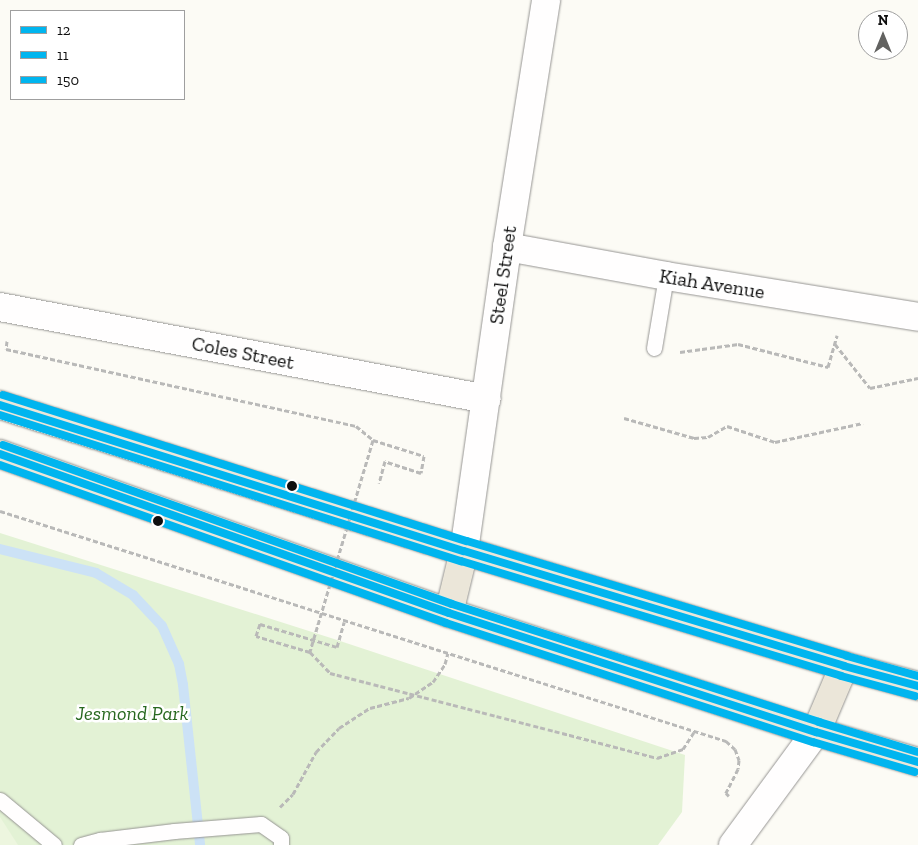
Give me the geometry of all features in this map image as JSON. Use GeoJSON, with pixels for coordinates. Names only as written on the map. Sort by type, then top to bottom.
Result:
{"type":"FeatureCollection","features":[{"type":"Feature","properties":{"kind":"highway"},"geometry":{"type":"LineString","coordinates":[[0,405],[464,551],[844,666],[918,686]]}},
{"type":"Feature","properties":{"kind":"highway"},"geometry":{"type":"LineString","coordinates":[[0,454],[449,613],[816,732],[918,762]]}},
{"type":"Feature","properties":{"kind":"highway"},"geometry":{"type":"LineString","coordinates":[[449,613],[464,551]]}},
{"type":"Feature","properties":{"kind":"highway"},"geometry":{"type":"LineString","coordinates":[[816,732],[844,666]]}},
{"type":"Feature","properties":{"kind":"street","name":"Steel Street"},"geometry":{"type":"LineString","coordinates":[[464,551],[507,247],[546,0]]}},
{"type":"Feature","properties":{"kind":"street","name":"Kiah Avenue"},"geometry":{"type":"LineString","coordinates":[[507,247],[666,276],[918,318]]}},
{"type":"Feature","properties":{"kind":"street","name":"Coles Street"},"geometry":{"type":"LineString","coordinates":[[0,307],[486,399]]}},
{"type":"Feature","properties":{"kind":"street"},"geometry":{"type":"LineString","coordinates":[[734,845],[816,732]]}},
{"type":"Feature","properties":{"kind":"lane"},"geometry":{"type":"LineString","coordinates":[[654,348],[666,276]]}},
{"type":"Feature","properties":{"kind":"lane"},"geometry":{"type":"LineString","coordinates":[[0,800],[54,845]]}},
{"type":"Feature","properties":{"kind":"lane"},"geometry":{"type":"LineString","coordinates":[[81,845],[100,840],[174,831],[261,824],[281,838],[281,845]]}},
{"type":"Feature","properties":{"kind":"path"},"geometry":{"type":"LineString","coordinates":[[654,348],[661,355],[738,344],[828,366],[845,306]]}},
{"type":"Feature","properties":{"kind":"path"},"geometry":{"type":"LineString","coordinates":[[834,343],[870,388],[918,378]]}},
{"type":"Feature","properties":{"kind":"path"},"geometry":{"type":"LineString","coordinates":[[6,349],[356,426],[373,440],[424,456],[421,473],[384,461],[379,483]]}},
{"type":"Feature","properties":{"kind":"path"},"geometry":{"type":"LineString","coordinates":[[624,418],[694,438],[708,437],[727,426],[775,442],[863,423]]}},
{"type":"Feature","properties":{"kind":"path"},"geometry":{"type":"LineString","coordinates":[[310,652],[373,440]]}},
{"type":"Feature","properties":{"kind":"path"},"geometry":{"type":"LineString","coordinates":[[0,511],[344,622],[726,741],[735,749],[738,757],[738,769],[726,793],[755,817]]}},
{"type":"Feature","properties":{"kind":"path"},"geometry":{"type":"LineString","coordinates":[[344,622],[337,647],[260,624],[256,636],[310,652],[330,672],[657,758],[683,749],[694,732]]}},
{"type":"Feature","properties":{"kind":"path"},"geometry":{"type":"LineString","coordinates":[[261,824],[293,794],[316,752],[338,728],[370,708],[409,698],[433,682],[445,664],[448,653]]}},
{"type":"Feature","properties":{"kind":"green space","name":"Jesmond Park"},"geometry":{"type":"Polygon","coordinates":[[[0,533],[334,639],[685,755],[682,812],[658,845],[0,845],[0,533]]]}},
{"type":"Feature","properties":{"kind":"green space"},"geometry":{"type":"Polygon","coordinates":[[[0,817],[18,845],[0,845],[0,817]]]}},
{"type":"Feature","properties":{"kind":"waterway"},"geometry":{"type":"LineString","coordinates":[[0,549],[96,573],[133,595],[162,626],[179,664],[183,685],[200,845]]}},
{"type":"Feature","properties":{"kind":"transit line","name":"150"},"geometry":{"type":"LineString","coordinates":[[3,395],[467,541],[918,676]]}},
{"type":"Feature","properties":{"kind":"transit line","name":"12"},"geometry":{"type":"LineString","coordinates":[[0,405],[464,551],[844,666],[918,686]]}},
{"type":"Feature","properties":{"kind":"transit line","name":"11"},"geometry":{"type":"LineString","coordinates":[[0,415],[461,561],[841,676],[915,696]]}},
{"type":"Feature","properties":{"kind":"transit line","name":"150"},"geometry":{"type":"LineString","coordinates":[[3,445],[452,604],[918,752]]}},
{"type":"Feature","properties":{"kind":"transit line","name":"12"},"geometry":{"type":"LineString","coordinates":[[0,454],[449,613],[816,732],[918,762]]}},
{"type":"Feature","properties":{"kind":"transit line","name":"11"},"geometry":{"type":"LineString","coordinates":[[0,465],[446,623],[813,742],[915,772]]}}]}
